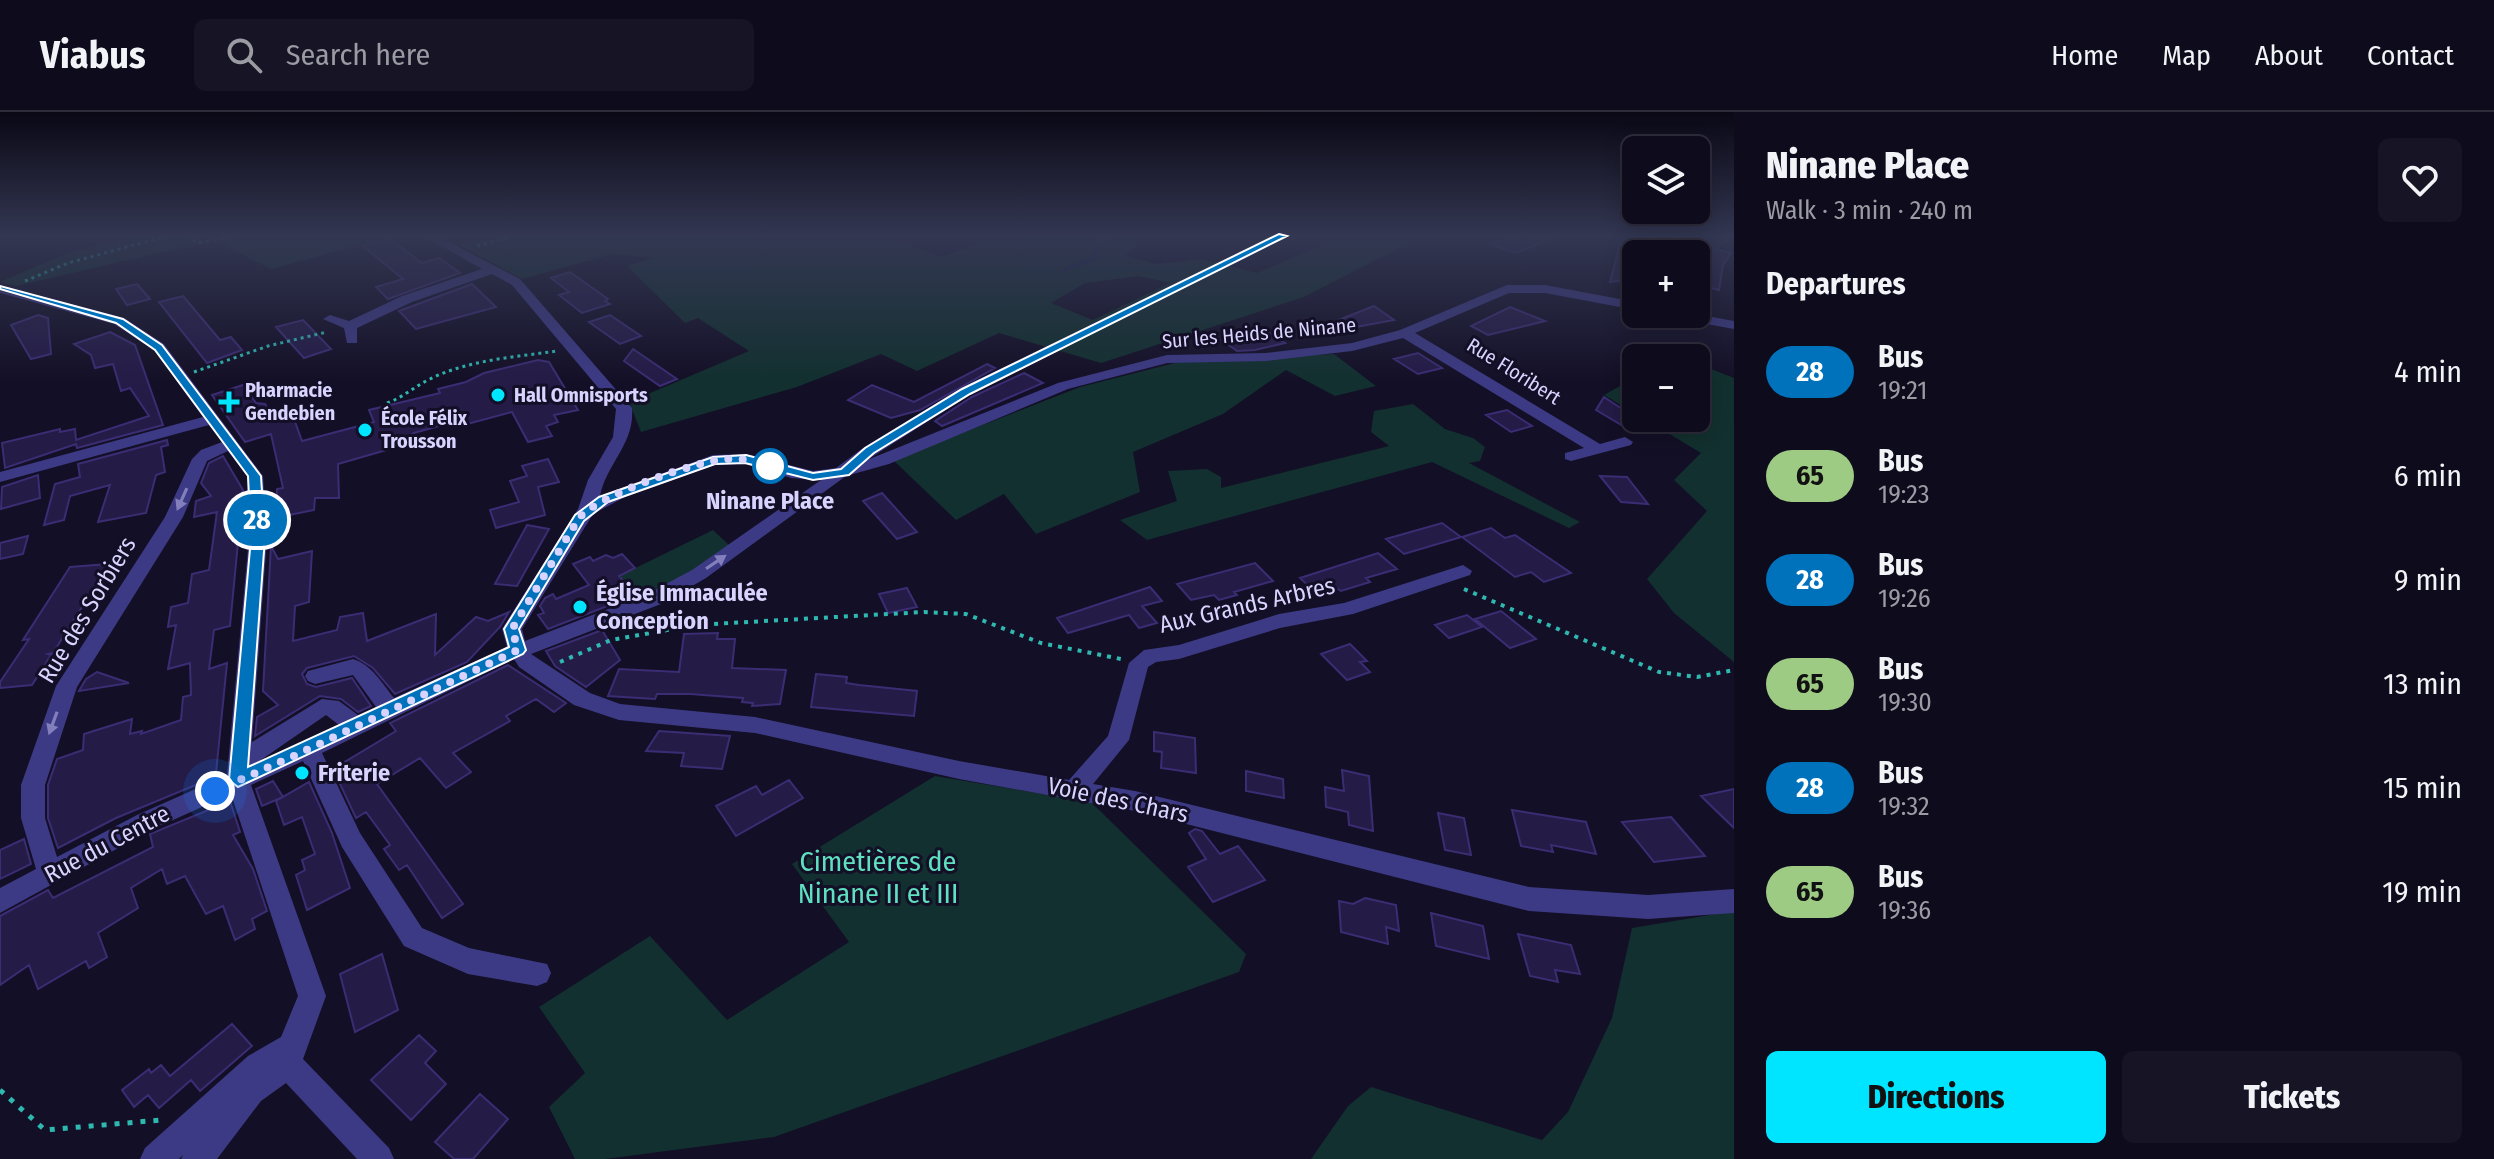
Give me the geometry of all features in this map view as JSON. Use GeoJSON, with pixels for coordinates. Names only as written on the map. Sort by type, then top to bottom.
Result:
{"type":"FeatureCollection","features":[{"type":"Feature","properties":{"kind":"street"},"geometry":{"type":"LineString","coordinates":[[330,319],[351,333],[407,299],[448,285]]}},
{"type":"Feature","properties":{"kind":"street"},"geometry":{"type":"LineString","coordinates":[[517,285],[530,294],[566,344],[572,360],[586,360],[624,408],[626,424],[621,439],[594,483],[587,510],[533,590],[512,629],[518,650]]}},
{"type":"Feature","properties":{"kind":"street","name":"Rue du Centre"},"geometry":{"type":"LineString","coordinates":[[0,901],[239,771],[309,749],[518,650],[654,599],[699,574],[800,504],[869,451],[966,391],[1182,285]]}},
{"type":"Feature","properties":{"kind":"street","name":"Sur les Heids de Ninane"},"geometry":{"type":"LineString","coordinates":[[844,472],[883,461],[1063,386],[1167,359],[1266,357],[1338,349],[1405,333],[1507,289],[1545,289],[1622,300]]}},
{"type":"Feature","properties":{"kind":"street"},"geometry":{"type":"LineString","coordinates":[[1,290],[119,321],[159,347],[255,476],[258,538],[239,771],[312,996],[289,1056],[190,1146],[156,1159]]}},
{"type":"Feature","properties":{"kind":"street"},"geometry":{"type":"LineString","coordinates":[[1710,321],[1734,325]]}},
{"type":"Feature","properties":{"kind":"street","name":"Rue Floribert"},"geometry":{"type":"LineString","coordinates":[[1405,333],[1598,449]]}},
{"type":"Feature","properties":{"kind":"street"},"geometry":{"type":"LineString","coordinates":[[0,477],[212,419]]}},
{"type":"Feature","properties":{"kind":"street"},"geometry":{"type":"LineString","coordinates":[[1571,456],[1625,442]]}},
{"type":"Feature","properties":{"kind":"street","name":"Rue des Sorbiers"},"geometry":{"type":"LineString","coordinates":[[50,874],[33,818],[33,785],[67,686],[174,517],[200,459],[231,444]]}},
{"type":"Feature","properties":{"kind":"street"},"geometry":{"type":"LineString","coordinates":[[587,510],[628,490],[713,460],[746,459],[791,473],[813,476],[844,472]]}},
{"type":"Feature","properties":{"kind":"street"},"geometry":{"type":"LineString","coordinates":[[791,473],[802,493],[800,504]]}},
{"type":"Feature","properties":{"kind":"street"},"geometry":{"type":"LineString","coordinates":[[594,483],[611,492],[628,490]]}},
{"type":"Feature","properties":{"kind":"street","name":"Aux Grands Arbres"},"geometry":{"type":"LineString","coordinates":[[1075,789],[1118,740],[1139,663],[1151,655],[1179,652],[1295,617],[1328,614],[1463,571]]}},
{"type":"Feature","properties":{"kind":"street","name":"Voie des Chars"},"geometry":{"type":"LineString","coordinates":[[518,650],[526,662],[582,699],[619,712],[755,725],[959,770],[1150,804],[1529,899],[1648,907],[1734,901]]}},
{"type":"Feature","properties":{"kind":"street"},"geometry":{"type":"LineString","coordinates":[[315,676],[353,667],[360,670],[391,710]]}},
{"type":"Feature","properties":{"kind":"street"},"geometry":{"type":"LineString","coordinates":[[239,771],[322,707],[331,707],[357,726]]}},
{"type":"Feature","properties":{"kind":"street"},"geometry":{"type":"LineString","coordinates":[[309,749],[351,840],[413,937],[468,961],[537,973]]}},
{"type":"Feature","properties":{"kind":"street"},"geometry":{"type":"LineString","coordinates":[[289,1056],[378,1159]]}},
{"type":"Feature","properties":{"kind":"path"},"geometry":{"type":"LineString","coordinates":[[180,376],[268,346],[351,333]]}},
{"type":"Feature","properties":{"kind":"path"},"geometry":{"type":"LineString","coordinates":[[387,403],[406,396],[429,379],[488,361],[532,354],[540,356],[566,344]]}},
{"type":"Feature","properties":{"kind":"path"},"geometry":{"type":"LineString","coordinates":[[1442,578],[1659,672],[1684,679],[1706,679],[1734,670]]}},
{"type":"Feature","properties":{"kind":"path"},"geometry":{"type":"LineString","coordinates":[[539,670],[611,640],[695,625],[924,612],[966,614],[1041,643],[1139,663]]}},
{"type":"Feature","properties":{"kind":"path"},"geometry":{"type":"LineString","coordinates":[[0,1090],[45,1130],[157,1118],[190,1146]]}},
{"type":"Feature","properties":{"kind":"green space"},"geometry":{"type":"Polygon","coordinates":[[[646,285],[1082,285],[1051,303],[1093,320],[1166,285],[1327,285],[1304,297],[1101,363],[999,333],[917,371],[881,354],[797,387],[641,432],[629,402],[749,351],[698,318],[685,323],[646,285]]]}},
{"type":"Feature","properties":{"kind":"green space"},"geometry":{"type":"Polygon","coordinates":[[[1334,354],[1376,386],[1335,396],[1286,370],[1223,414],[1133,452],[1140,492],[1036,534],[1004,494],[956,520],[893,460],[1080,387],[1179,362],[1334,354]]]}},
{"type":"Feature","properties":{"kind":"green space"},"geometry":{"type":"Polygon","coordinates":[[[1710,369],[1734,378],[1734,662],[1674,613],[1647,579],[1707,511],[1674,480],[1701,453],[1666,432],[1710,432],[1710,369]]]}},
{"type":"Feature","properties":{"kind":"green space"},"geometry":{"type":"Polygon","coordinates":[[[1622,385],[1622,406],[1604,395],[1622,385]]]}},
{"type":"Feature","properties":{"kind":"green space"},"geometry":{"type":"Polygon","coordinates":[[[1413,404],[1445,429],[1473,438],[1485,447],[1480,461],[1469,463],[1580,522],[1569,528],[1432,462],[1147,540],[1120,520],[1177,501],[1168,471],[1207,469],[1221,477],[1221,488],[1389,446],[1371,432],[1374,411],[1413,404]]]}},
{"type":"Feature","properties":{"kind":"green space"},"geometry":{"type":"Polygon","coordinates":[[[713,530],[729,545],[688,573],[638,598],[619,576],[713,530]]]}},
{"type":"Feature","properties":{"kind":"green space","name":"Cimetières de Ninane II et III"},"geometry":{"type":"Polygon","coordinates":[[[935,776],[1091,802],[1246,954],[1239,972],[774,1137],[605,1159],[575,1159],[549,1107],[585,1073],[539,1007],[650,936],[727,1020],[849,942],[792,864],[935,776]]]}},
{"type":"Feature","properties":{"kind":"green space"},"geometry":{"type":"Polygon","coordinates":[[[1734,911],[1734,1159],[1311,1159],[1348,1106],[1371,1087],[1542,1140],[1568,1112],[1612,1018],[1632,928],[1734,911]]]}},
{"type":"Feature","properties":{"kind":"building"},"geometry":{"type":"Polygon","coordinates":[[[138,285],[150,299],[127,305],[116,289],[138,285]]]}},
{"type":"Feature","properties":{"kind":"building"},"geometry":{"type":"Polygon","coordinates":[[[383,285],[427,285],[388,299],[376,287],[383,285]]]}},
{"type":"Feature","properties":{"kind":"building"},"geometry":{"type":"Polygon","coordinates":[[[470,285],[496,307],[416,329],[399,311],[470,285]]]}},
{"type":"Feature","properties":{"kind":"building"},"geometry":{"type":"Polygon","coordinates":[[[560,285],[588,285],[608,299],[605,301],[610,304],[582,313],[559,295],[569,292],[560,285]]]}},
{"type":"Feature","properties":{"kind":"building"},"geometry":{"type":"Polygon","coordinates":[[[183,296],[220,340],[231,337],[242,350],[207,363],[159,302],[183,296]]]}},
{"type":"Feature","properties":{"kind":"building"},"geometry":{"type":"Polygon","coordinates":[[[1374,306],[1394,320],[1334,331],[1331,323],[1374,306]]]}},
{"type":"Feature","properties":{"kind":"building"},"geometry":{"type":"Polygon","coordinates":[[[1510,307],[1545,321],[1488,335],[1471,326],[1510,307]]]}},
{"type":"Feature","properties":{"kind":"building"},"geometry":{"type":"Polygon","coordinates":[[[38,315],[48,318],[51,354],[31,359],[11,325],[38,315]]]}},
{"type":"Feature","properties":{"kind":"building"},"geometry":{"type":"Polygon","coordinates":[[[610,315],[641,336],[620,344],[589,322],[610,315]]]}},
{"type":"Feature","properties":{"kind":"building"},"geometry":{"type":"Polygon","coordinates":[[[303,320],[331,349],[304,358],[276,327],[303,320]]]}},
{"type":"Feature","properties":{"kind":"building"},"geometry":{"type":"Polygon","coordinates":[[[1264,329],[1285,343],[1237,351],[1222,340],[1264,329]]]}},
{"type":"Feature","properties":{"kind":"building"},"geometry":{"type":"Polygon","coordinates":[[[110,332],[135,345],[163,425],[77,448],[76,444],[5,468],[2,443],[60,429],[60,432],[75,429],[76,440],[149,416],[130,388],[121,391],[113,364],[95,368],[91,355],[74,344],[110,332]]]}},
{"type":"Feature","properties":{"kind":"building"},"geometry":{"type":"Polygon","coordinates":[[[633,349],[677,379],[660,386],[624,361],[633,349]]]}},
{"type":"Feature","properties":{"kind":"building"},"geometry":{"type":"Polygon","coordinates":[[[1418,353],[1442,368],[1418,374],[1394,359],[1418,353]]]}},
{"type":"Feature","properties":{"kind":"building"},"geometry":{"type":"Polygon","coordinates":[[[538,360],[549,362],[578,410],[554,415],[558,422],[546,426],[552,436],[528,442],[512,412],[456,427],[453,422],[414,433],[411,435],[414,442],[338,464],[339,498],[315,498],[314,510],[275,518],[277,489],[283,488],[271,434],[245,442],[212,395],[243,385],[256,403],[265,404],[271,413],[290,408],[302,441],[374,422],[369,410],[440,393],[438,389],[466,382],[484,373],[538,360]]]}},
{"type":"Feature","properties":{"kind":"building"},"geometry":{"type":"Polygon","coordinates":[[[987,364],[995,368],[920,410],[891,418],[848,400],[872,385],[914,402],[987,364]]]}},
{"type":"Feature","properties":{"kind":"building"},"geometry":{"type":"Polygon","coordinates":[[[1024,373],[1043,383],[942,426],[935,421],[972,397],[1024,373]]]}},
{"type":"Feature","properties":{"kind":"building"},"geometry":{"type":"Polygon","coordinates":[[[1604,397],[1622,409],[1622,425],[1596,410],[1604,397]]]}},
{"type":"Feature","properties":{"kind":"building"},"geometry":{"type":"Polygon","coordinates":[[[1507,410],[1532,426],[1511,432],[1486,415],[1507,410]]]}},
{"type":"Feature","properties":{"kind":"building"},"geometry":{"type":"Polygon","coordinates":[[[167,440],[168,445],[161,447],[165,472],[156,475],[146,513],[98,522],[110,485],[70,496],[64,520],[44,525],[55,484],[80,477],[78,464],[167,440]]]}},
{"type":"Feature","properties":{"kind":"building"},"geometry":{"type":"Polygon","coordinates":[[[223,456],[243,490],[230,626],[214,630],[209,669],[227,663],[216,773],[208,780],[116,818],[58,848],[48,818],[48,785],[57,759],[83,750],[84,734],[132,719],[130,734],[142,731],[141,734],[181,720],[183,697],[191,695],[190,663],[168,669],[176,625],[168,627],[171,607],[188,603],[192,574],[209,570],[217,512],[194,517],[196,501],[211,496],[201,483],[209,463],[223,456]]]}},
{"type":"Feature","properties":{"kind":"building"},"geometry":{"type":"Polygon","coordinates":[[[548,459],[559,482],[538,487],[545,515],[496,528],[490,510],[519,502],[510,481],[527,476],[522,466],[548,459]]]}},
{"type":"Feature","properties":{"kind":"building"},"geometry":{"type":"Polygon","coordinates":[[[38,475],[40,498],[1,509],[2,487],[38,475]]]}},
{"type":"Feature","properties":{"kind":"building"},"geometry":{"type":"Polygon","coordinates":[[[1600,476],[1627,477],[1648,504],[1621,502],[1600,476]]]}},
{"type":"Feature","properties":{"kind":"building"},"geometry":{"type":"Polygon","coordinates":[[[882,493],[917,532],[897,539],[863,501],[882,493]]]}},
{"type":"Feature","properties":{"kind":"building"},"geometry":{"type":"Polygon","coordinates":[[[1442,523],[1461,537],[1404,554],[1386,539],[1442,523]]]}},
{"type":"Feature","properties":{"kind":"building"},"geometry":{"type":"Polygon","coordinates":[[[527,525],[549,529],[517,586],[495,584],[527,525]]]}},
{"type":"Feature","properties":{"kind":"building"},"geometry":{"type":"Polygon","coordinates":[[[1491,528],[1505,538],[1515,535],[1571,573],[1544,582],[1531,572],[1515,577],[1462,537],[1491,528]]]}},
{"type":"Feature","properties":{"kind":"building"},"geometry":{"type":"Polygon","coordinates":[[[28,536],[23,554],[0,559],[0,543],[28,536]]]}},
{"type":"Feature","properties":{"kind":"building"},"geometry":{"type":"Polygon","coordinates":[[[271,546],[278,559],[312,551],[309,602],[295,606],[293,641],[337,630],[340,617],[363,613],[367,641],[436,614],[435,655],[476,617],[488,621],[509,612],[500,627],[467,662],[395,694],[373,668],[354,656],[307,668],[302,674],[307,684],[316,687],[352,678],[371,706],[358,712],[341,699],[320,696],[255,736],[257,717],[278,705],[263,691],[271,546]]]}},
{"type":"Feature","properties":{"kind":"building"},"geometry":{"type":"Polygon","coordinates":[[[1378,553],[1397,569],[1366,578],[1370,582],[1318,595],[1300,578],[1378,553]]]}},
{"type":"Feature","properties":{"kind":"building","name":"Église Immaculée Conception"},"geometry":{"type":"Polygon","coordinates":[[[622,554],[635,568],[619,576],[636,595],[548,629],[538,615],[544,613],[540,606],[545,598],[553,594],[556,599],[589,585],[573,564],[590,557],[593,561],[606,555],[613,558],[622,554]]]}},
{"type":"Feature","properties":{"kind":"building"},"geometry":{"type":"Polygon","coordinates":[[[1255,563],[1273,581],[1234,592],[1237,595],[1219,600],[1214,595],[1191,600],[1177,584],[1255,563]]]}},
{"type":"Feature","properties":{"kind":"building"},"geometry":{"type":"Polygon","coordinates":[[[109,564],[53,653],[48,654],[51,655],[32,685],[0,688],[0,682],[29,639],[23,640],[70,567],[109,564]]]}},
{"type":"Feature","properties":{"kind":"building"},"geometry":{"type":"Polygon","coordinates":[[[1150,587],[1162,601],[1142,606],[1157,623],[1139,628],[1129,615],[1068,633],[1057,618],[1150,587]]]}},
{"type":"Feature","properties":{"kind":"building"},"geometry":{"type":"Polygon","coordinates":[[[907,588],[917,607],[888,613],[879,594],[907,588]]]}},
{"type":"Feature","properties":{"kind":"building"},"geometry":{"type":"Polygon","coordinates":[[[1501,611],[1536,639],[1510,648],[1475,619],[1501,611]]]}},
{"type":"Feature","properties":{"kind":"building"},"geometry":{"type":"Polygon","coordinates":[[[1467,615],[1482,627],[1449,638],[1435,625],[1467,615]]]}},
{"type":"Feature","properties":{"kind":"building"},"geometry":{"type":"Polygon","coordinates":[[[602,630],[620,660],[586,687],[555,666],[546,651],[602,630]]]}},
{"type":"Feature","properties":{"kind":"building"},"geometry":{"type":"Polygon","coordinates":[[[718,633],[717,639],[735,639],[732,668],[786,670],[780,704],[752,706],[753,703],[742,702],[743,698],[690,694],[657,694],[655,699],[608,696],[619,669],[679,672],[684,634],[718,633]]]}},
{"type":"Feature","properties":{"kind":"building"},"geometry":{"type":"Polygon","coordinates":[[[1350,644],[1367,661],[1360,662],[1370,672],[1347,680],[1321,654],[1350,644]]]}},
{"type":"Feature","properties":{"kind":"building"},"geometry":{"type":"Polygon","coordinates":[[[508,665],[566,703],[554,712],[536,699],[506,716],[510,721],[453,753],[471,772],[446,788],[420,758],[377,784],[463,904],[442,918],[407,865],[399,870],[384,849],[390,845],[366,812],[356,818],[333,769],[396,731],[390,723],[508,665]]]}},
{"type":"Feature","properties":{"kind":"building"},"geometry":{"type":"Polygon","coordinates":[[[97,672],[129,683],[79,691],[86,679],[97,672]]]}},
{"type":"Feature","properties":{"kind":"building"},"geometry":{"type":"Polygon","coordinates":[[[816,674],[847,677],[846,683],[917,691],[914,716],[811,707],[816,674]]]}},
{"type":"Feature","properties":{"kind":"building"},"geometry":{"type":"Polygon","coordinates":[[[659,731],[730,736],[722,769],[681,766],[684,753],[646,751],[659,731]]]}},
{"type":"Feature","properties":{"kind":"building"},"geometry":{"type":"Polygon","coordinates":[[[1154,732],[1195,738],[1196,773],[1161,768],[1162,752],[1154,751],[1154,732]]]}},
{"type":"Feature","properties":{"kind":"building"},"geometry":{"type":"Polygon","coordinates":[[[1342,770],[1369,776],[1373,831],[1349,825],[1348,812],[1326,807],[1325,787],[1344,791],[1342,770]]]}},
{"type":"Feature","properties":{"kind":"building"},"geometry":{"type":"Polygon","coordinates":[[[1246,771],[1283,779],[1284,798],[1246,791],[1246,771]]]}},
{"type":"Feature","properties":{"kind":"building"},"geometry":{"type":"Polygon","coordinates":[[[789,780],[803,798],[736,836],[716,806],[756,786],[762,795],[789,780]]]}},
{"type":"Feature","properties":{"kind":"building"},"geometry":{"type":"Polygon","coordinates":[[[273,781],[283,797],[262,806],[256,789],[273,781]]]}},
{"type":"Feature","properties":{"kind":"building"},"geometry":{"type":"Polygon","coordinates":[[[309,782],[332,833],[350,888],[307,910],[296,875],[305,870],[302,860],[315,854],[302,817],[284,825],[276,801],[309,782]]]}},
{"type":"Feature","properties":{"kind":"building"},"geometry":{"type":"Polygon","coordinates":[[[1734,789],[1734,828],[1701,796],[1734,789]]]}},
{"type":"Feature","properties":{"kind":"building"},"geometry":{"type":"Polygon","coordinates":[[[230,801],[240,832],[233,835],[253,869],[267,911],[252,919],[255,929],[235,940],[223,906],[206,914],[185,876],[167,884],[162,869],[131,888],[138,908],[98,933],[107,957],[89,968],[86,961],[38,989],[29,965],[0,985],[0,916],[48,890],[53,898],[153,847],[150,834],[230,801]]]}},
{"type":"Feature","properties":{"kind":"building"},"geometry":{"type":"Polygon","coordinates":[[[1512,810],[1586,822],[1596,854],[1551,845],[1553,852],[1521,846],[1512,810]]]}},
{"type":"Feature","properties":{"kind":"building"},"geometry":{"type":"Polygon","coordinates":[[[1438,813],[1464,818],[1471,855],[1445,850],[1438,813]]]}},
{"type":"Feature","properties":{"kind":"building"},"geometry":{"type":"Polygon","coordinates":[[[1671,817],[1705,856],[1654,862],[1622,822],[1671,817]]]}},
{"type":"Feature","properties":{"kind":"building"},"geometry":{"type":"Polygon","coordinates":[[[1195,829],[1202,831],[1220,854],[1238,846],[1265,880],[1213,902],[1188,867],[1206,859],[1189,833],[1195,829]]]}},
{"type":"Feature","properties":{"kind":"building"},"geometry":{"type":"Polygon","coordinates":[[[24,839],[31,864],[0,879],[0,850],[24,839]]]}},
{"type":"Feature","properties":{"kind":"building"},"geometry":{"type":"Polygon","coordinates":[[[1365,898],[1396,905],[1399,931],[1386,927],[1388,944],[1341,932],[1339,901],[1353,904],[1365,898]]]}},
{"type":"Feature","properties":{"kind":"building"},"geometry":{"type":"Polygon","coordinates":[[[1431,913],[1483,926],[1489,959],[1436,946],[1431,913]]]}},
{"type":"Feature","properties":{"kind":"building"},"geometry":{"type":"Polygon","coordinates":[[[1518,934],[1571,945],[1580,974],[1555,970],[1558,982],[1530,976],[1518,934]]]}},
{"type":"Feature","properties":{"kind":"building"},"geometry":{"type":"Polygon","coordinates":[[[382,954],[398,1010],[355,1032],[340,974],[382,954]]]}},
{"type":"Feature","properties":{"kind":"building"},"geometry":{"type":"Polygon","coordinates":[[[232,1024],[252,1046],[200,1091],[191,1080],[159,1108],[148,1095],[134,1107],[122,1090],[149,1069],[151,1073],[161,1065],[170,1076],[232,1024]]]}},
{"type":"Feature","properties":{"kind":"building"},"geometry":{"type":"Polygon","coordinates":[[[419,1035],[436,1051],[425,1063],[446,1084],[411,1120],[371,1080],[419,1035]]]}},
{"type":"Feature","properties":{"kind":"building"},"geometry":{"type":"Polygon","coordinates":[[[480,1094],[508,1119],[473,1159],[454,1159],[435,1142],[480,1094]]]}},
{"type":"Feature","properties":{"kind":"bus line","name":"28"},"geometry":{"type":"LineString","coordinates":[[0,289],[119,321],[159,347],[255,476],[258,538],[238,780],[518,650],[512,629],[533,590],[562,550],[579,518],[603,500],[713,460],[746,459],[791,473],[813,476],[844,472],[869,451],[966,391],[1187,285]]}},
{"type":"Feature","properties":{"kind":"place","name":"Hall Omnisports"},"geometry":{"type":"Point","coordinates":[498,395]}},
{"type":"Feature","properties":{"kind":"place","name":"Pharmacie Gendebien"},"geometry":{"type":"Point","coordinates":[229,402]}},
{"type":"Feature","properties":{"kind":"place","name":"École Félix Trousson"},"geometry":{"type":"Point","coordinates":[365,430]}},
{"type":"Feature","properties":{"kind":"place","name":"Ninane Place"},"geometry":{"type":"Point","coordinates":[770,466]}},
{"type":"Feature","properties":{"kind":"place","name":"Église Immaculée Conception"},"geometry":{"type":"Point","coordinates":[580,607]}},
{"type":"Feature","properties":{"kind":"place","name":"Friterie"},"geometry":{"type":"Point","coordinates":[302,773]}},
{"type":"Feature","properties":{"kind":"route"},"geometry":{"type":"LineString","coordinates":[[215,791],[518,650],[512,629],[579,518],[594,505],[713,460],[746,459],[770,466]]}}]}
